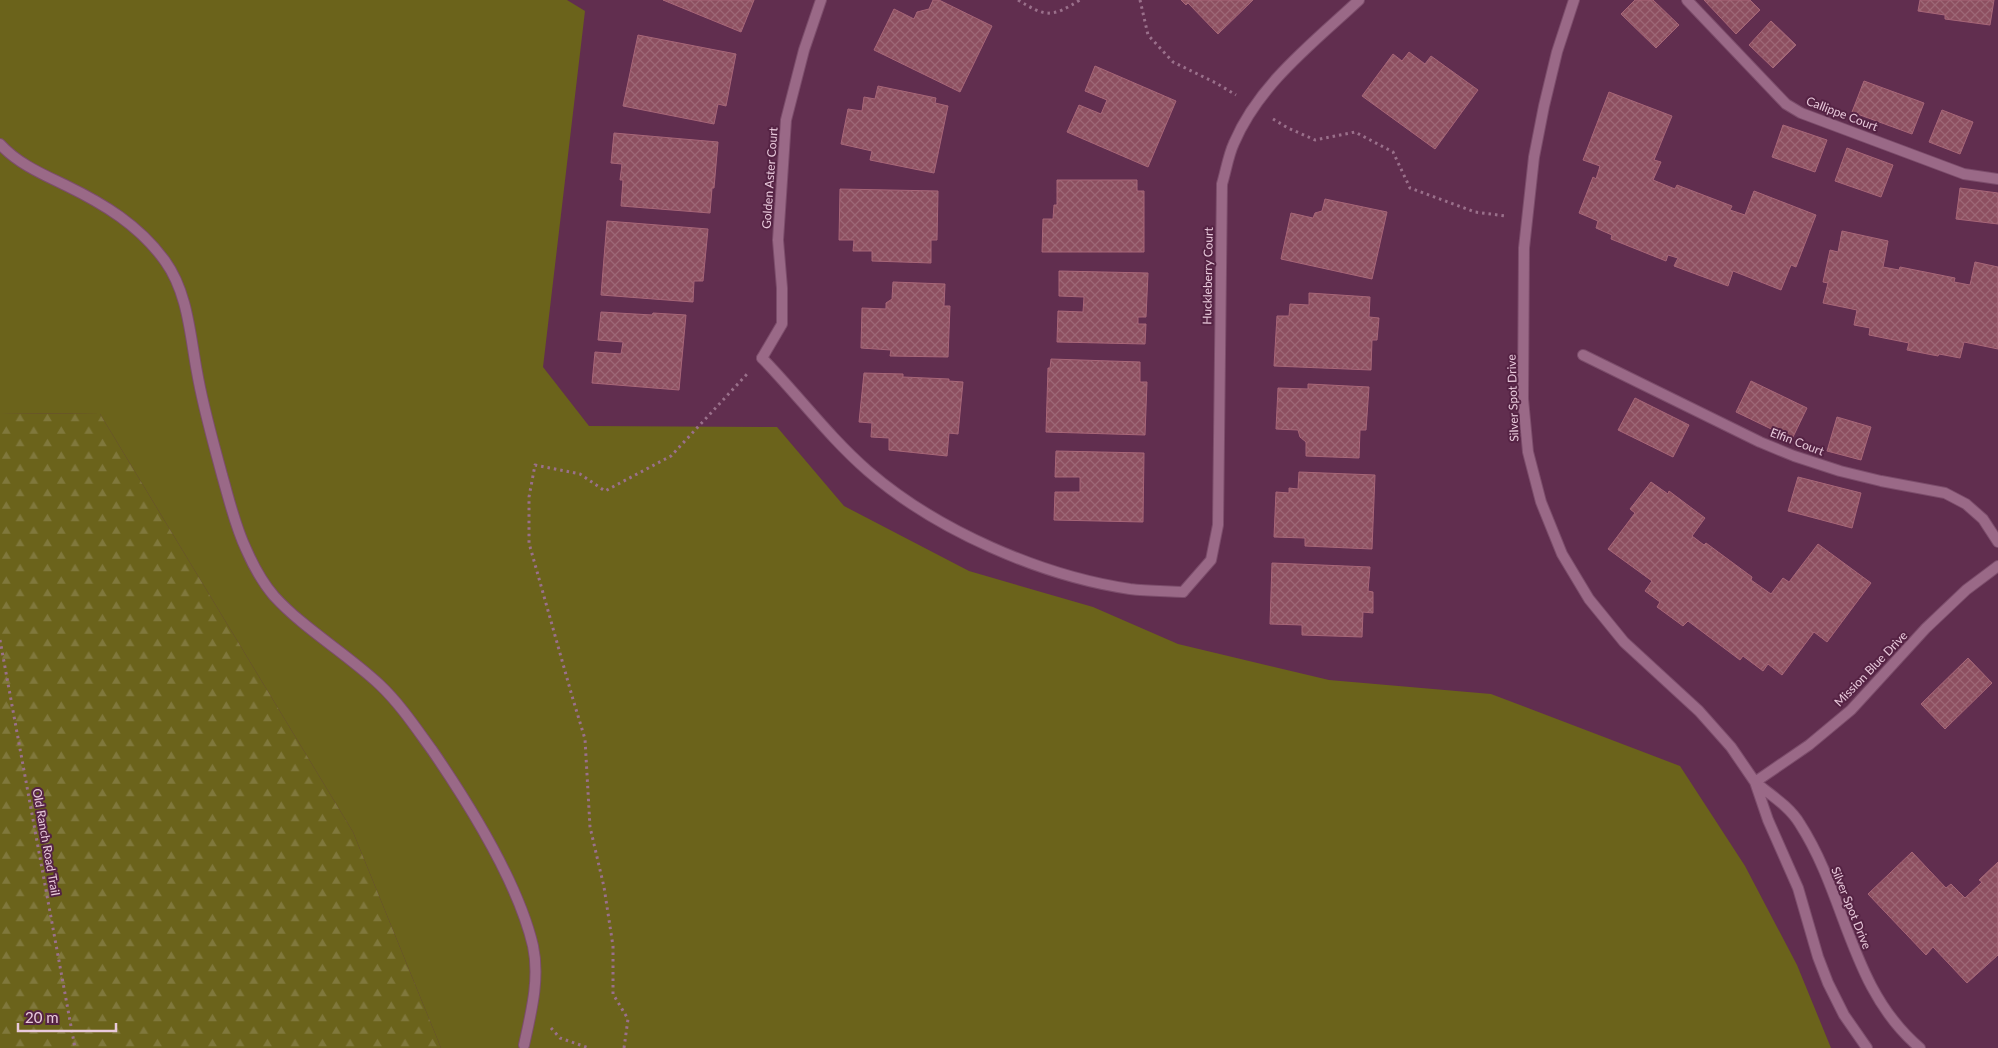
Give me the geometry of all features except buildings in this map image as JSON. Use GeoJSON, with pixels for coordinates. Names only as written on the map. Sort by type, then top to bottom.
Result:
{"type":"FeatureCollection","features":[{"type":"Feature","properties":{"kind":"street","name":"Golden Aster Court"},"geometry":{"type":"LineString","coordinates":[[762,358],[782,324],[782,288],[778,240],[786,120],[804,50],[821,0]]}},
{"type":"Feature","properties":{"kind":"street","name":"Huckleberry Court"},"geometry":{"type":"LineString","coordinates":[[762,358],[789,386],[827,433],[869,472],[916,506],[968,537],[1026,561],[1079,578],[1130,589],[1183,592],[1211,560],[1218,525],[1222,184],[1234,144],[1255,107],[1273,81],[1359,0]]}},
{"type":"Feature","properties":{"kind":"street","name":"Silver Spot Drive"},"geometry":{"type":"LineString","coordinates":[[1574,0],[1557,52],[1544,106],[1534,157],[1524,248],[1523,399],[1527,444],[1541,502],[1558,546],[1589,599],[1624,642],[1699,712],[1731,747],[1755,782],[1768,820],[1798,888],[1818,957],[1828,983],[1844,1015],[1867,1048]]}},
{"type":"Feature","properties":{"kind":"street","name":"Callippe Court"},"geometry":{"type":"LineString","coordinates":[[1687,0],[1786,104],[1801,112],[1964,174],[1998,179]]}},
{"type":"Feature","properties":{"kind":"street"},"geometry":{"type":"LineString","coordinates":[[0,144],[7,152],[33,169],[93,199],[120,216],[146,237],[167,264],[180,290],[204,405],[231,508],[244,545],[257,571],[273,595],[296,617],[353,661],[383,688],[409,718],[472,812],[510,886],[533,948],[535,976],[532,1007],[524,1045]]}},
{"type":"Feature","properties":{"kind":"street","name":"Elfin Court"},"geometry":{"type":"LineString","coordinates":[[1583,355],[1760,442],[1794,456],[1848,473],[1945,493],[1966,504],[1983,519],[1998,542]]}},
{"type":"Feature","properties":{"kind":"street","name":"Mission Blue Drive"},"geometry":{"type":"LineString","coordinates":[[1755,782],[1808,745],[1851,710],[1926,628],[1966,590],[1998,566]]}},
{"type":"Feature","properties":{"kind":"street","name":"Silver Spot Drive"},"geometry":{"type":"LineString","coordinates":[[1755,782],[1791,812],[1800,824],[1827,879],[1862,969],[1875,996],[1893,1021],[1920,1048]]}},
{"type":"Feature","properties":{"kind":"path"},"geometry":{"type":"LineString","coordinates":[[1018,0],[1041,13],[1062,11],[1080,0]]}},
{"type":"Feature","properties":{"kind":"path"},"geometry":{"type":"LineString","coordinates":[[1140,0],[1148,35],[1173,62],[1216,83],[1288,128],[1315,140],[1355,132],[1392,152],[1410,188],[1475,212],[1527,219]]}},
{"type":"Feature","properties":{"kind":"path"},"geometry":{"type":"LineString","coordinates":[[624,1048],[628,1020],[613,994],[613,946],[604,887],[590,827],[585,739],[529,543],[529,497],[535,464],[580,474],[605,491],[671,456],[762,358]]}},
{"type":"Feature","properties":{"kind":"path","name":"Old Ranch Road Trail"},"geometry":{"type":"LineString","coordinates":[[0,640],[75,1048]]}},
{"type":"Feature","properties":{"kind":"path"},"geometry":{"type":"LineString","coordinates":[[532,1007],[560,1038],[589,1048]]}},
{"type":"Feature","properties":{"kind":"green space"},"geometry":{"type":"Polygon","coordinates":[[[0,0],[567,0],[585,11],[543,367],[589,426],[777,427],[844,506],[969,571],[1093,607],[1178,644],[1329,680],[1491,694],[1680,766],[1745,866],[1797,965],[1831,1048],[441,1048],[353,832],[100,414],[0,413],[0,0]]]}},
{"type":"Feature","properties":{"kind":"green space"},"geometry":{"type":"Polygon","coordinates":[[[0,413],[100,414],[353,832],[441,1048],[0,1048],[0,413]]]}}]}
